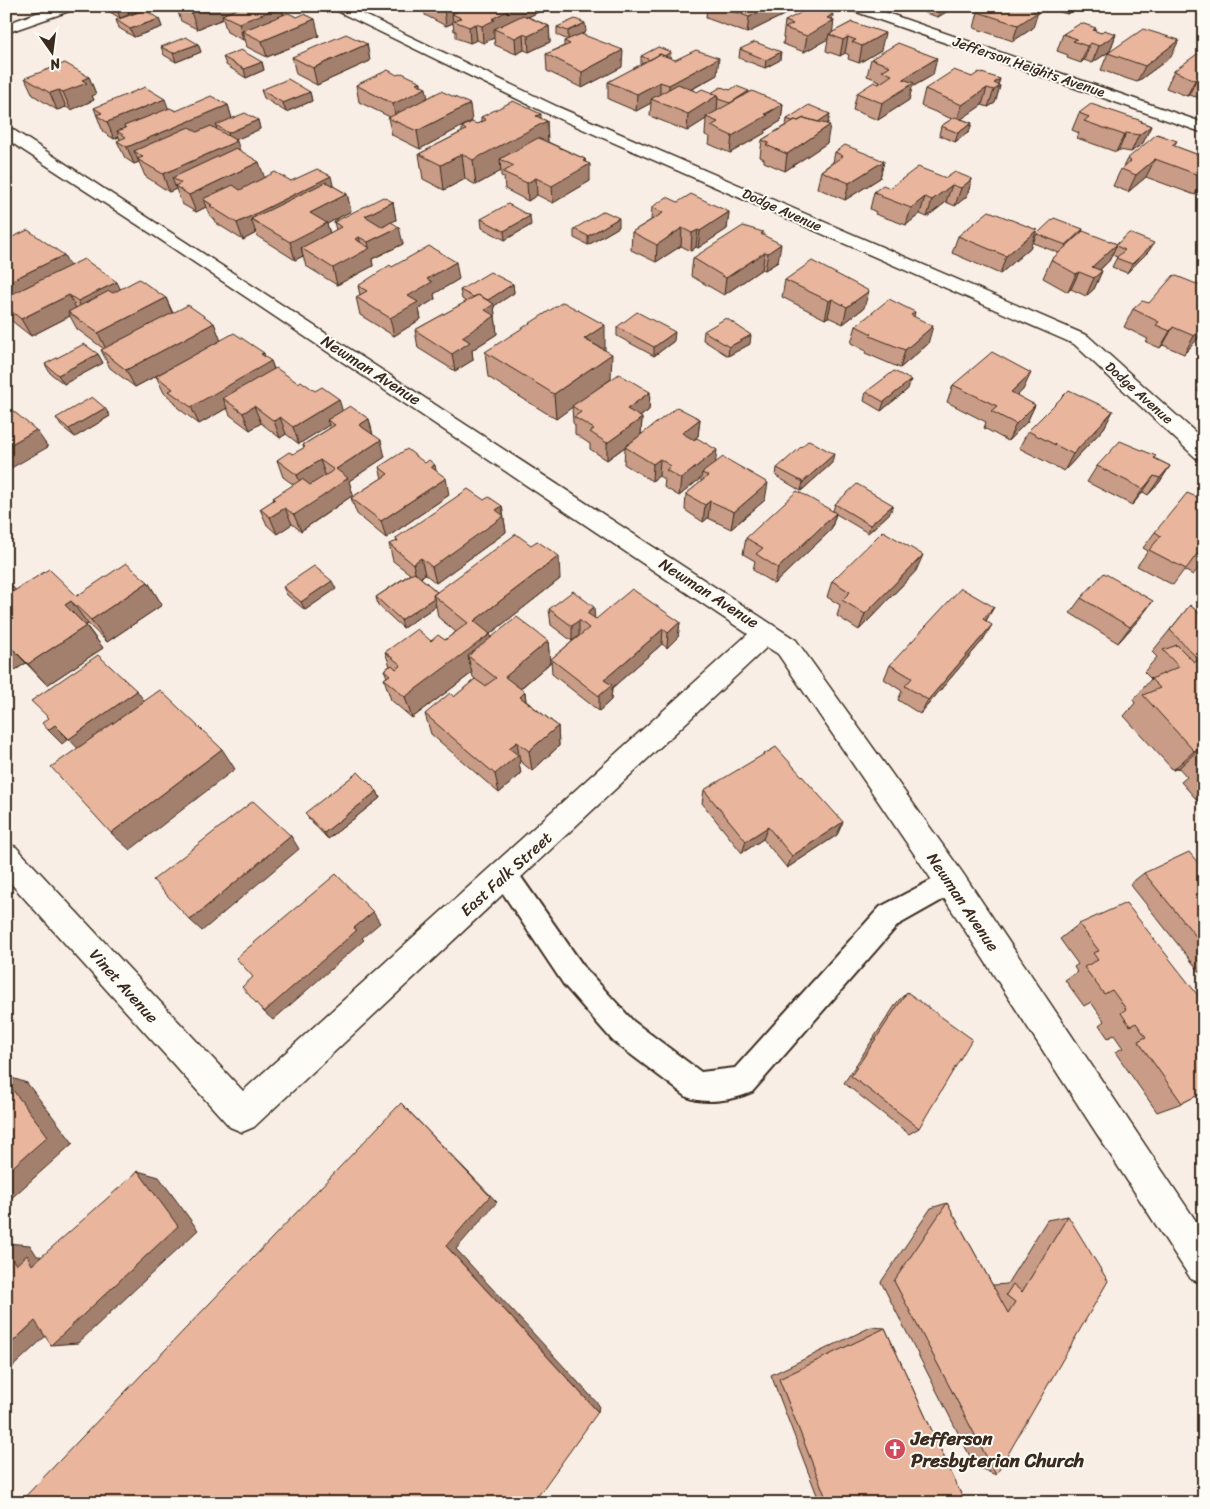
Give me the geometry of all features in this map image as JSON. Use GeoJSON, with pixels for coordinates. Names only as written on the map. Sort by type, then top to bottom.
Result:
{"type":"FeatureCollection","features":[{"type":"Feature","properties":{"kind":"street"},"geometry":{"type":"LineString","coordinates":[[6,29],[70,6]]}},
{"type":"Feature","properties":{"kind":"street","name":"Dodge Avenue"},"geometry":{"type":"LineString","coordinates":[[334,6],[552,110],[1081,340],[1204,452]]}},
{"type":"Feature","properties":{"kind":"street","name":"Jefferson Heights Avenue"},"geometry":{"type":"LineString","coordinates":[[854,6],[1204,128]]}},
{"type":"Feature","properties":{"kind":"street","name":"Newman Avenue"},"geometry":{"type":"LineString","coordinates":[[6,132],[787,646],[951,882],[1204,1266]]}},
{"type":"Feature","properties":{"kind":"street","name":"East Falk Street"},"geometry":{"type":"LineString","coordinates":[[242,1115],[767,632]]}},
{"type":"Feature","properties":{"kind":"street","name":"Vinet Avenue"},"geometry":{"type":"LineString","coordinates":[[6,857],[242,1115]]}},
{"type":"Feature","properties":{"kind":"lane"},"geometry":{"type":"LineString","coordinates":[[505,875],[574,976],[623,1032],[697,1087],[742,1082],[889,916],[951,882]]}},
{"type":"Feature","properties":{"kind":"building"},"geometry":{"type":"Polygon","coordinates":[[[179,6],[208,6],[191,12],[179,6]]]}},
{"type":"Feature","properties":{"kind":"building"},"geometry":{"type":"Polygon","coordinates":[[[244,6],[276,6],[279,8],[239,23],[222,15],[244,6]]]}},
{"type":"Feature","properties":{"kind":"building"},"geometry":{"type":"Polygon","coordinates":[[[438,6],[451,6],[444,9],[438,6]]]}},
{"type":"Feature","properties":{"kind":"building"},"geometry":{"type":"Polygon","coordinates":[[[469,6],[516,6],[482,26],[475,24],[469,27],[454,21],[461,18],[452,14],[469,6]]]}},
{"type":"Feature","properties":{"kind":"building"},"geometry":{"type":"Polygon","coordinates":[[[720,6],[770,6],[749,17],[720,6]]]}},
{"type":"Feature","properties":{"kind":"building"},"geometry":{"type":"Polygon","coordinates":[[[813,6],[833,14],[827,18],[834,20],[807,36],[785,28],[793,24],[785,21],[813,6]]]}},
{"type":"Feature","properties":{"kind":"building"},"geometry":{"type":"Polygon","coordinates":[[[987,6],[1033,6],[1030,9],[1038,12],[1018,25],[978,12],[987,6]]]}},
{"type":"Feature","properties":{"kind":"building"},"geometry":{"type":"Polygon","coordinates":[[[145,10],[159,19],[130,29],[116,20],[145,10]]]}},
{"type":"Feature","properties":{"kind":"building"},"geometry":{"type":"Polygon","coordinates":[[[288,13],[297,17],[304,14],[315,19],[262,41],[242,31],[288,13]]]}},
{"type":"Feature","properties":{"kind":"building"},"geometry":{"type":"Polygon","coordinates":[[[523,15],[549,26],[528,36],[523,34],[515,38],[494,29],[523,15]]]}},
{"type":"Feature","properties":{"kind":"building"},"geometry":{"type":"Polygon","coordinates":[[[575,19],[585,23],[568,31],[557,27],[575,19]]]}},
{"type":"Feature","properties":{"kind":"building"},"geometry":{"type":"Polygon","coordinates":[[[852,22],[885,33],[862,46],[852,42],[856,40],[848,37],[843,40],[829,34],[852,22]]]}},
{"type":"Feature","properties":{"kind":"building"},"geometry":{"type":"Polygon","coordinates":[[[1081,23],[1096,28],[1093,30],[1101,33],[1104,30],[1116,34],[1099,46],[1091,43],[1087,46],[1073,41],[1077,39],[1063,34],[1081,23]]]}},
{"type":"Feature","properties":{"kind":"building"},"geometry":{"type":"Polygon","coordinates":[[[1143,29],[1179,40],[1145,66],[1108,53],[1143,29]]]}},
{"type":"Feature","properties":{"kind":"building"},"geometry":{"type":"Polygon","coordinates":[[[346,34],[367,44],[313,68],[292,57],[346,34]]]}},
{"type":"Feature","properties":{"kind":"building"},"geometry":{"type":"Polygon","coordinates":[[[581,34],[623,50],[582,72],[546,54],[570,44],[564,41],[581,34]]]}},
{"type":"Feature","properties":{"kind":"building"},"geometry":{"type":"Polygon","coordinates":[[[186,37],[198,44],[173,53],[161,47],[186,37]]]}},
{"type":"Feature","properties":{"kind":"building"},"geometry":{"type":"Polygon","coordinates":[[[755,42],[781,52],[766,60],[740,49],[755,42]]]}},
{"type":"Feature","properties":{"kind":"building"},"geometry":{"type":"Polygon","coordinates":[[[898,43],[937,58],[903,79],[914,83],[882,103],[857,93],[874,82],[879,84],[892,75],[882,71],[890,66],[871,59],[898,43]]]}},
{"type":"Feature","properties":{"kind":"building"},"geometry":{"type":"Polygon","coordinates":[[[658,47],[671,52],[664,56],[660,54],[650,60],[641,56],[658,47]]]}},
{"type":"Feature","properties":{"kind":"building"},"geometry":{"type":"Polygon","coordinates":[[[241,50],[262,62],[244,69],[223,57],[241,50]]]}},
{"type":"Feature","properties":{"kind":"building"},"geometry":{"type":"Polygon","coordinates":[[[696,50],[719,58],[669,85],[660,82],[637,94],[608,82],[660,54],[675,60],[696,50]]]}},
{"type":"Feature","properties":{"kind":"building"},"geometry":{"type":"Polygon","coordinates":[[[1197,54],[1204,57],[1204,80],[1197,78],[1195,80],[1174,71],[1197,54]]]}},
{"type":"Feature","properties":{"kind":"building"},"geometry":{"type":"Polygon","coordinates":[[[65,63],[89,77],[82,80],[87,83],[63,92],[59,90],[50,93],[25,78],[65,63]]]}},
{"type":"Feature","properties":{"kind":"building"},"geometry":{"type":"Polygon","coordinates":[[[388,70],[397,75],[402,73],[421,82],[416,83],[426,88],[393,104],[356,85],[388,70]]]}},
{"type":"Feature","properties":{"kind":"building"},"geometry":{"type":"Polygon","coordinates":[[[954,70],[972,77],[979,72],[1000,79],[994,83],[1000,86],[994,90],[987,88],[962,105],[925,89],[954,70]]]}},
{"type":"Feature","properties":{"kind":"building"},"geometry":{"type":"Polygon","coordinates":[[[288,79],[310,92],[283,103],[261,90],[288,79]]]}},
{"type":"Feature","properties":{"kind":"building"},"geometry":{"type":"Polygon","coordinates":[[[678,84],[697,92],[702,89],[718,95],[688,114],[651,99],[678,84]]]}},
{"type":"Feature","properties":{"kind":"building"},"geometry":{"type":"Polygon","coordinates":[[[736,86],[749,91],[730,103],[718,99],[718,95],[711,93],[721,87],[730,90],[736,86]]]}},
{"type":"Feature","properties":{"kind":"building"},"geometry":{"type":"Polygon","coordinates":[[[145,87],[165,99],[107,122],[96,115],[102,113],[94,108],[145,87]]]}},
{"type":"Feature","properties":{"kind":"building"},"geometry":{"type":"Polygon","coordinates":[[[441,91],[470,104],[417,131],[388,118],[441,91]]]}},
{"type":"Feature","properties":{"kind":"building"},"geometry":{"type":"Polygon","coordinates":[[[752,91],[783,104],[732,136],[711,126],[718,122],[706,117],[752,91]]]}},
{"type":"Feature","properties":{"kind":"building"},"geometry":{"type":"Polygon","coordinates":[[[211,96],[228,105],[127,147],[117,141],[126,137],[117,131],[126,128],[124,126],[170,108],[176,111],[211,96]]]}},
{"type":"Feature","properties":{"kind":"building"},"geometry":{"type":"Polygon","coordinates":[[[513,101],[541,114],[536,116],[547,121],[473,160],[462,154],[441,165],[419,154],[466,130],[462,127],[472,122],[477,124],[486,120],[481,117],[513,101]]]}},
{"type":"Feature","properties":{"kind":"building"},"geometry":{"type":"Polygon","coordinates":[[[1091,104],[1142,121],[1151,126],[1139,135],[1126,133],[1124,135],[1084,121],[1089,117],[1079,113],[1091,104]]]}},
{"type":"Feature","properties":{"kind":"building"},"geometry":{"type":"Polygon","coordinates":[[[809,105],[830,114],[818,122],[804,118],[798,121],[787,119],[809,105]]]}},
{"type":"Feature","properties":{"kind":"building"},"geometry":{"type":"Polygon","coordinates":[[[245,113],[258,120],[228,133],[216,125],[245,113]]]}},
{"type":"Feature","properties":{"kind":"building"},"geometry":{"type":"Polygon","coordinates":[[[955,117],[972,123],[958,133],[941,126],[955,117]]]}},
{"type":"Feature","properties":{"kind":"building"},"geometry":{"type":"Polygon","coordinates":[[[804,118],[830,125],[787,154],[766,145],[769,143],[762,140],[795,120],[798,121],[804,118]]]}},
{"type":"Feature","properties":{"kind":"building"},"geometry":{"type":"Polygon","coordinates":[[[211,126],[237,141],[163,174],[137,159],[143,157],[134,151],[189,127],[197,132],[211,126]]]}},
{"type":"Feature","properties":{"kind":"building"},"geometry":{"type":"Polygon","coordinates":[[[1157,134],[1177,141],[1172,145],[1204,157],[1204,177],[1155,159],[1136,175],[1121,169],[1131,161],[1127,159],[1157,134]]]}},
{"type":"Feature","properties":{"kind":"building"},"geometry":{"type":"Polygon","coordinates":[[[538,138],[585,159],[583,161],[590,164],[552,186],[536,178],[527,183],[503,172],[514,166],[500,159],[538,138]]]}},
{"type":"Feature","properties":{"kind":"building"},"geometry":{"type":"Polygon","coordinates":[[[845,145],[884,161],[849,183],[821,171],[843,156],[835,152],[845,145]]]}},
{"type":"Feature","properties":{"kind":"building"},"geometry":{"type":"Polygon","coordinates":[[[236,148],[259,162],[189,195],[175,186],[181,183],[172,178],[236,148]]]}},
{"type":"Feature","properties":{"kind":"building"},"geometry":{"type":"Polygon","coordinates":[[[918,167],[946,178],[955,172],[972,179],[961,188],[952,185],[932,200],[925,197],[911,208],[874,192],[883,185],[890,188],[918,167]]]}},
{"type":"Feature","properties":{"kind":"building"},"geometry":{"type":"Polygon","coordinates":[[[317,169],[331,176],[237,223],[210,206],[212,205],[203,199],[233,185],[240,190],[275,172],[291,181],[317,169]]]}},
{"type":"Feature","properties":{"kind":"building"},"geometry":{"type":"Polygon","coordinates":[[[326,182],[347,194],[310,213],[327,223],[290,242],[251,219],[326,182]]]}},
{"type":"Feature","properties":{"kind":"building"},"geometry":{"type":"Polygon","coordinates":[[[691,194],[729,212],[700,231],[692,233],[682,228],[657,245],[632,232],[663,213],[652,207],[667,197],[678,202],[691,194]]]}},
{"type":"Feature","properties":{"kind":"building"},"geometry":{"type":"Polygon","coordinates":[[[383,197],[393,202],[365,216],[383,227],[391,222],[399,227],[368,242],[359,237],[355,239],[370,248],[333,268],[301,248],[341,227],[334,222],[383,197]]]}},
{"type":"Feature","properties":{"kind":"building"},"geometry":{"type":"Polygon","coordinates":[[[508,204],[530,216],[504,231],[481,219],[508,204]]]}},
{"type":"Feature","properties":{"kind":"building"},"geometry":{"type":"Polygon","coordinates":[[[604,211],[619,218],[588,236],[574,229],[604,211]]]}},
{"type":"Feature","properties":{"kind":"building"},"geometry":{"type":"Polygon","coordinates":[[[989,211],[1037,230],[1006,256],[958,236],[989,211]]]}},
{"type":"Feature","properties":{"kind":"building"},"geometry":{"type":"Polygon","coordinates":[[[1054,218],[1083,229],[1066,245],[1037,234],[1054,218]]]}},
{"type":"Feature","properties":{"kind":"building"},"geometry":{"type":"Polygon","coordinates":[[[743,226],[763,232],[761,234],[781,244],[768,253],[765,252],[726,278],[693,258],[743,226]]]}},
{"type":"Feature","properties":{"kind":"building"},"geometry":{"type":"Polygon","coordinates":[[[28,230],[64,255],[6,283],[6,238],[8,239],[28,230]]]}},
{"type":"Feature","properties":{"kind":"building"},"geometry":{"type":"Polygon","coordinates":[[[1083,231],[1117,244],[1092,267],[1102,271],[1094,278],[1079,272],[1076,274],[1051,260],[1083,231]]]}},
{"type":"Feature","properties":{"kind":"building"},"geometry":{"type":"Polygon","coordinates":[[[1129,233],[1154,243],[1132,264],[1116,258],[1125,250],[1116,246],[1117,244],[1129,233]]]}},
{"type":"Feature","properties":{"kind":"building"},"geometry":{"type":"Polygon","coordinates":[[[429,246],[456,262],[427,279],[432,282],[408,296],[418,302],[390,318],[356,297],[367,291],[358,286],[390,265],[392,267],[429,246]]]}},
{"type":"Feature","properties":{"kind":"building"},"geometry":{"type":"Polygon","coordinates":[[[84,259],[117,282],[78,301],[69,295],[21,319],[6,307],[6,297],[84,259]]]}},
{"type":"Feature","properties":{"kind":"building"},"geometry":{"type":"Polygon","coordinates":[[[812,261],[869,291],[847,307],[832,299],[829,301],[785,280],[812,261]]]}},
{"type":"Feature","properties":{"kind":"building"},"geometry":{"type":"Polygon","coordinates":[[[490,272],[513,284],[488,300],[478,295],[473,297],[460,290],[490,272]]]}},
{"type":"Feature","properties":{"kind":"building"},"geometry":{"type":"Polygon","coordinates":[[[1174,275],[1204,287],[1204,326],[1194,336],[1173,327],[1170,331],[1156,325],[1159,322],[1133,309],[1142,301],[1149,303],[1174,275]]]}},
{"type":"Feature","properties":{"kind":"building"},"geometry":{"type":"Polygon","coordinates":[[[139,279],[166,298],[98,333],[68,312],[109,291],[113,293],[139,279]]]}},
{"type":"Feature","properties":{"kind":"building"},"geometry":{"type":"Polygon","coordinates":[[[478,295],[494,304],[485,310],[495,316],[462,337],[470,342],[452,354],[415,330],[478,295]]]}},
{"type":"Feature","properties":{"kind":"building"},"geometry":{"type":"Polygon","coordinates":[[[889,299],[915,312],[911,315],[933,326],[905,350],[870,336],[872,334],[856,326],[889,299]]]}},
{"type":"Feature","properties":{"kind":"building"},"geometry":{"type":"Polygon","coordinates":[[[563,302],[605,325],[584,339],[612,354],[554,394],[485,352],[563,302]]]}},
{"type":"Feature","properties":{"kind":"building"},"geometry":{"type":"Polygon","coordinates":[[[188,305],[214,323],[126,370],[101,350],[188,305]]]}},
{"type":"Feature","properties":{"kind":"building"},"geometry":{"type":"Polygon","coordinates":[[[637,312],[675,332],[654,347],[617,327],[637,312]]]}},
{"type":"Feature","properties":{"kind":"building"},"geometry":{"type":"Polygon","coordinates":[[[726,318],[751,335],[729,347],[704,331],[726,318]]]}},
{"type":"Feature","properties":{"kind":"building"},"geometry":{"type":"Polygon","coordinates":[[[234,333],[264,353],[261,354],[271,361],[191,407],[169,391],[173,389],[156,376],[234,333]]]}},
{"type":"Feature","properties":{"kind":"building"},"geometry":{"type":"Polygon","coordinates":[[[84,344],[98,354],[58,375],[45,364],[84,344]]]}},
{"type":"Feature","properties":{"kind":"building"},"geometry":{"type":"Polygon","coordinates":[[[992,352],[1031,373],[1011,392],[1035,405],[1016,424],[991,411],[997,406],[953,385],[992,352]]]}},
{"type":"Feature","properties":{"kind":"building"},"geometry":{"type":"Polygon","coordinates":[[[276,368],[298,383],[301,381],[315,391],[322,387],[339,399],[293,427],[280,417],[274,421],[254,406],[243,413],[223,398],[276,368]]]}},
{"type":"Feature","properties":{"kind":"building"},"geometry":{"type":"Polygon","coordinates":[[[894,371],[911,380],[884,402],[866,392],[894,371]]]}},
{"type":"Feature","properties":{"kind":"building"},"geometry":{"type":"Polygon","coordinates":[[[619,374],[650,392],[627,409],[642,418],[607,443],[590,432],[594,429],[574,417],[581,412],[572,406],[619,374]]]}},
{"type":"Feature","properties":{"kind":"building"},"geometry":{"type":"Polygon","coordinates":[[[1069,390],[1113,411],[1073,454],[1028,431],[1069,390]]]}},
{"type":"Feature","properties":{"kind":"building"},"geometry":{"type":"Polygon","coordinates":[[[92,397],[105,408],[69,429],[56,418],[92,397]]]}},
{"type":"Feature","properties":{"kind":"building"},"geometry":{"type":"Polygon","coordinates":[[[6,405],[36,430],[6,447],[6,405]]]}},
{"type":"Feature","properties":{"kind":"building"},"geometry":{"type":"Polygon","coordinates":[[[350,406],[369,419],[359,425],[381,440],[336,469],[348,478],[323,496],[294,515],[285,508],[270,517],[260,509],[275,499],[273,498],[302,479],[310,485],[334,470],[320,460],[297,475],[277,460],[289,452],[293,454],[305,447],[303,445],[335,425],[327,420],[350,406]]]}},
{"type":"Feature","properties":{"kind":"building"},"geometry":{"type":"Polygon","coordinates":[[[677,407],[700,419],[682,433],[694,440],[697,438],[717,450],[681,479],[666,470],[671,466],[660,459],[653,464],[625,447],[677,407]]]}},
{"type":"Feature","properties":{"kind":"building"},"geometry":{"type":"Polygon","coordinates":[[[809,440],[834,454],[803,482],[777,468],[809,440]]]}},
{"type":"Feature","properties":{"kind":"building"},"geometry":{"type":"Polygon","coordinates":[[[1120,441],[1156,456],[1154,458],[1170,466],[1160,478],[1154,476],[1143,489],[1097,466],[1120,441]]]}},
{"type":"Feature","properties":{"kind":"building"},"geometry":{"type":"Polygon","coordinates":[[[407,449],[425,463],[429,460],[435,465],[431,467],[446,478],[381,521],[351,498],[388,474],[379,467],[407,449]]]}},
{"type":"Feature","properties":{"kind":"building"},"geometry":{"type":"Polygon","coordinates":[[[723,457],[768,483],[734,512],[710,501],[705,505],[686,494],[708,476],[702,473],[723,457]]]}},
{"type":"Feature","properties":{"kind":"building"},"geometry":{"type":"Polygon","coordinates":[[[857,484],[893,505],[870,525],[835,504],[857,484]]]}},
{"type":"Feature","properties":{"kind":"building"},"geometry":{"type":"Polygon","coordinates":[[[468,489],[484,500],[489,497],[502,506],[496,510],[504,516],[432,567],[421,558],[413,564],[389,544],[398,541],[396,538],[468,489]]]}},
{"type":"Feature","properties":{"kind":"building"},"geometry":{"type":"Polygon","coordinates":[[[797,491],[836,513],[778,568],[756,554],[763,548],[746,538],[797,491]]]}},
{"type":"Feature","properties":{"kind":"building"},"geometry":{"type":"Polygon","coordinates":[[[1187,493],[1204,500],[1204,558],[1197,554],[1186,569],[1149,550],[1161,536],[1155,532],[1187,493]]]}},
{"type":"Feature","properties":{"kind":"building"},"geometry":{"type":"Polygon","coordinates":[[[883,531],[923,555],[865,614],[842,600],[850,592],[832,581],[883,531]]]}},
{"type":"Feature","properties":{"kind":"building"},"geometry":{"type":"Polygon","coordinates":[[[516,534],[531,545],[537,541],[559,556],[474,621],[490,634],[405,697],[384,679],[390,675],[384,670],[392,665],[396,669],[401,665],[385,652],[417,629],[431,641],[438,635],[445,640],[468,623],[433,595],[516,534]]]}},
{"type":"Feature","properties":{"kind":"building"},"geometry":{"type":"Polygon","coordinates":[[[126,563],[148,582],[91,620],[71,601],[65,605],[86,626],[28,664],[6,642],[6,596],[49,569],[77,596],[126,563]]]}},
{"type":"Feature","properties":{"kind":"building"},"geometry":{"type":"Polygon","coordinates":[[[314,566],[332,581],[301,602],[283,587],[314,566]]]}},
{"type":"Feature","properties":{"kind":"building"},"geometry":{"type":"Polygon","coordinates":[[[414,572],[437,592],[433,595],[434,598],[401,620],[376,597],[414,572]]]}},
{"type":"Feature","properties":{"kind":"building"},"geometry":{"type":"Polygon","coordinates":[[[1104,573],[1153,601],[1130,627],[1081,598],[1104,573]]]}},
{"type":"Feature","properties":{"kind":"building"},"geometry":{"type":"Polygon","coordinates":[[[961,588],[994,607],[983,619],[992,625],[928,700],[905,686],[912,678],[890,665],[961,588]]]}},
{"type":"Feature","properties":{"kind":"building"},"geometry":{"type":"Polygon","coordinates":[[[632,589],[680,622],[668,633],[663,629],[604,680],[612,685],[599,696],[551,659],[589,628],[579,620],[572,626],[549,609],[573,591],[594,607],[587,613],[596,619],[632,589]]]}},
{"type":"Feature","properties":{"kind":"building"},"geometry":{"type":"Polygon","coordinates":[[[1190,605],[1204,618],[1204,752],[1200,748],[1194,751],[1143,695],[1160,688],[1151,679],[1179,667],[1163,650],[1177,645],[1194,662],[1199,660],[1170,630],[1190,605]]]}},
{"type":"Feature","properties":{"kind":"building"},"geometry":{"type":"Polygon","coordinates":[[[517,617],[548,641],[505,677],[525,692],[520,697],[558,726],[529,751],[517,742],[509,748],[518,755],[495,774],[425,714],[450,693],[454,697],[475,679],[485,686],[496,678],[468,656],[517,617]]]}},
{"type":"Feature","properties":{"kind":"building"},"geometry":{"type":"Polygon","coordinates":[[[98,655],[137,691],[69,739],[55,725],[48,730],[42,723],[49,718],[31,701],[98,655]]]}},
{"type":"Feature","properties":{"kind":"building"},"geometry":{"type":"Polygon","coordinates":[[[160,690],[222,749],[111,833],[51,767],[160,690]]]}},
{"type":"Feature","properties":{"kind":"building"},"geometry":{"type":"Polygon","coordinates":[[[776,747],[843,822],[792,856],[768,827],[746,841],[704,790],[776,747]]]}},
{"type":"Feature","properties":{"kind":"building"},"geometry":{"type":"Polygon","coordinates":[[[358,772],[377,791],[324,833],[305,813],[358,772]]]}},
{"type":"Feature","properties":{"kind":"building"},"geometry":{"type":"Polygon","coordinates":[[[253,801],[291,836],[190,920],[153,880],[253,801]]]}},
{"type":"Feature","properties":{"kind":"building"},"geometry":{"type":"Polygon","coordinates":[[[1189,852],[1204,870],[1204,946],[1144,873],[1189,852]]]}},
{"type":"Feature","properties":{"kind":"building"},"geometry":{"type":"Polygon","coordinates":[[[336,874],[373,912],[354,928],[357,930],[264,1012],[242,987],[253,977],[236,958],[336,874]]]}},
{"type":"Feature","properties":{"kind":"building"},"geometry":{"type":"Polygon","coordinates":[[[1126,903],[1204,1003],[1204,1062],[1202,1063],[1204,1066],[1204,1092],[1182,1103],[1138,1041],[1146,1037],[1136,1023],[1130,1026],[1121,1013],[1126,1009],[1112,990],[1104,994],[1084,967],[1098,960],[1093,953],[1099,951],[1079,924],[1126,903]]]}},
{"type":"Feature","properties":{"kind":"building"},"geometry":{"type":"Polygon","coordinates":[[[907,992],[972,1039],[919,1128],[851,1076],[907,992]]]}},
{"type":"Feature","properties":{"kind":"building"},"geometry":{"type":"Polygon","coordinates":[[[6,1081],[48,1136],[6,1173],[6,1081]]]}},
{"type":"Feature","properties":{"kind":"building"},"geometry":{"type":"Polygon","coordinates":[[[401,1103],[490,1196],[446,1246],[598,1412],[533,1503],[19,1503],[401,1103]]]}},
{"type":"Feature","properties":{"kind":"building"},"geometry":{"type":"Polygon","coordinates":[[[138,1171],[178,1226],[51,1345],[35,1321],[6,1348],[6,1249],[16,1265],[27,1255],[32,1265],[138,1171]]]}},
{"type":"Feature","properties":{"kind":"building"},"geometry":{"type":"Polygon","coordinates":[[[947,1203],[1008,1313],[1015,1302],[1006,1295],[1013,1284],[1022,1292],[1068,1216],[1108,1281],[996,1475],[894,1281],[947,1203]]]}},
{"type":"Feature","properties":{"kind":"building"},"geometry":{"type":"Polygon","coordinates":[[[885,1328],[965,1503],[828,1503],[779,1379],[885,1328]]]}},
{"type":"Feature","properties":{"kind":"place","name":"Jefferson Presbyterian Church"},"geometry":{"type":"Point","coordinates":[895,1449]}}]}
